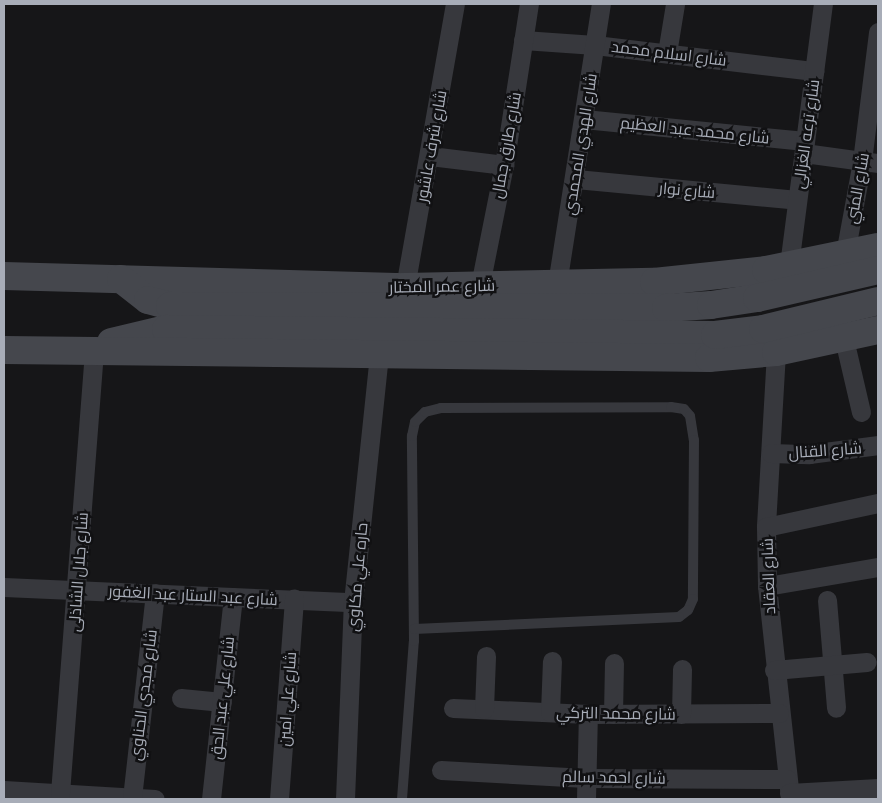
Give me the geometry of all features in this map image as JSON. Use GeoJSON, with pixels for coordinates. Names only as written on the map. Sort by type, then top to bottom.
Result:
{"type":"FeatureCollection","features":[{"type":"Feature","properties":{"kind":"main road","name":"شارع عمر المختار"},"geometry":{"type":"LineString","coordinates":[[4,276],[404,287],[654,282],[777,268],[878,247]]}},
{"type":"Feature","properties":{"kind":"main road"},"geometry":{"type":"LineString","coordinates":[[776,352],[761,331],[757,319],[756,293],[777,268]]}},
{"type":"Feature","properties":{"kind":"main road"},"geometry":{"type":"LineString","coordinates":[[121,279],[143,297],[170,306],[666,308],[711,305],[757,298],[878,270]]}},
{"type":"Feature","properties":{"kind":"main road"},"geometry":{"type":"LineString","coordinates":[[94,350],[117,339],[166,329],[715,335],[779,325],[878,301]]}},
{"type":"Feature","properties":{"kind":"main road"},"geometry":{"type":"LineString","coordinates":[[4,350],[379,356],[681,358],[776,352],[844,339],[878,330]]}},
{"type":"Feature","properties":{"kind":"street","name":"شارع شرف عاشور"},"geometry":{"type":"LineString","coordinates":[[404,287],[430,156],[455,4]]}},
{"type":"Feature","properties":{"kind":"street","name":"شارع طارق جمال"},"geometry":{"type":"LineString","coordinates":[[480,286],[504,165],[528,4]]}},
{"type":"Feature","properties":{"kind":"street","name":"شارع الهدي المحمدي"},"geometry":{"type":"LineString","coordinates":[[557,284],[576,179],[601,4]]}},
{"type":"Feature","properties":{"kind":"street"},"geometry":{"type":"LineString","coordinates":[[667,53],[675,4]]}},
{"type":"Feature","properties":{"kind":"street","name":"شارع ترعه الغزالي"},"geometry":{"type":"LineString","coordinates":[[777,268],[797,200],[823,4]]}},
{"type":"Feature","properties":{"kind":"street","name":"شارع المني"},"geometry":{"type":"LineString","coordinates":[[845,254],[870,162],[878,32]]}},
{"type":"Feature","properties":{"kind":"street","name":"شارع اسلام محمد"},"geometry":{"type":"LineString","coordinates":[[523,40],[595,45],[814,70]]}},
{"type":"Feature","properties":{"kind":"street","name":"شارع محمد عبد العظيم"},"geometry":{"type":"LineString","coordinates":[[584,119],[804,147],[870,162]]}},
{"type":"Feature","properties":{"kind":"street"},"geometry":{"type":"LineString","coordinates":[[430,156],[504,165]]}},
{"type":"Feature","properties":{"kind":"street","name":"شارع نوار"},"geometry":{"type":"LineString","coordinates":[[576,179],[797,200]]}},
{"type":"Feature","properties":{"kind":"street"},"geometry":{"type":"LineString","coordinates":[[844,339],[861,412]]}},
{"type":"Feature","properties":{"kind":"street","name":"شارع جلال الشاذلى"},"geometry":{"type":"LineString","coordinates":[[60,794],[94,350]]}},
{"type":"Feature","properties":{"kind":"street","name":"شارع العقاد"},"geometry":{"type":"LineString","coordinates":[[776,352],[766,526],[767,586],[774,670],[789,790]]}},
{"type":"Feature","properties":{"kind":"street","name":"حاره علي مكاوي"},"geometry":{"type":"LineString","coordinates":[[345,799],[353,602],[379,356]]}},
{"type":"Feature","properties":{"kind":"street","name":"شارع القنال"},"geometry":{"type":"LineString","coordinates":[[771,453],[808,454],[878,445]]}},
{"type":"Feature","properties":{"kind":"street"},"geometry":{"type":"LineString","coordinates":[[766,526],[878,503]]}},
{"type":"Feature","properties":{"kind":"street"},"geometry":{"type":"LineString","coordinates":[[767,586],[878,567]]}},
{"type":"Feature","properties":{"kind":"street","name":"شارع عبد الستار عبد الغفور"},"geometry":{"type":"LineString","coordinates":[[4,587],[353,602]]}},
{"type":"Feature","properties":{"kind":"street","name":"شارع مجدي الحناوي"},"geometry":{"type":"LineString","coordinates":[[132,798],[155,593]]}},
{"type":"Feature","properties":{"kind":"street","name":"شارع علي عبد الحق"},"geometry":{"type":"LineString","coordinates":[[212,799],[232,596]]}},
{"type":"Feature","properties":{"kind":"street","name":"شارع علي امين"},"geometry":{"type":"LineString","coordinates":[[279,799],[294,599]]}},
{"type":"Feature","properties":{"kind":"street"},"geometry":{"type":"LineString","coordinates":[[827,600],[836,708]]}},
{"type":"Feature","properties":{"kind":"street"},"geometry":{"type":"LineString","coordinates":[[484,709],[486,656]]}},
{"type":"Feature","properties":{"kind":"street"},"geometry":{"type":"LineString","coordinates":[[550,712],[552,660]]}},
{"type":"Feature","properties":{"kind":"street"},"geometry":{"type":"LineString","coordinates":[[774,670],[867,662]]}},
{"type":"Feature","properties":{"kind":"street"},"geometry":{"type":"LineString","coordinates":[[613,714],[614,663]]}},
{"type":"Feature","properties":{"kind":"street"},"geometry":{"type":"LineString","coordinates":[[681,714],[682,669]]}},
{"type":"Feature","properties":{"kind":"street"},"geometry":{"type":"LineString","coordinates":[[181,698],[222,702]]}},
{"type":"Feature","properties":{"kind":"street","name":"شارع محمد التركي"},"geometry":{"type":"LineString","coordinates":[[453,708],[588,714],[779,713]]}},
{"type":"Feature","properties":{"kind":"street"},"geometry":{"type":"LineString","coordinates":[[586,799],[588,714]]}},
{"type":"Feature","properties":{"kind":"street","name":"شارع احمد سالم"},"geometry":{"type":"LineString","coordinates":[[441,770],[789,790],[872,792]]}},
{"type":"Feature","properties":{"kind":"street"},"geometry":{"type":"LineString","coordinates":[[4,790],[80,797],[155,799]]}},
{"type":"Feature","properties":{"kind":"lane"},"geometry":{"type":"LineString","coordinates":[[402,799],[414,629],[412,436],[416,422],[425,412],[441,408],[671,407],[684,409],[690,416],[694,440],[693,599],[683,614],[668,620],[414,629]]}}]}
